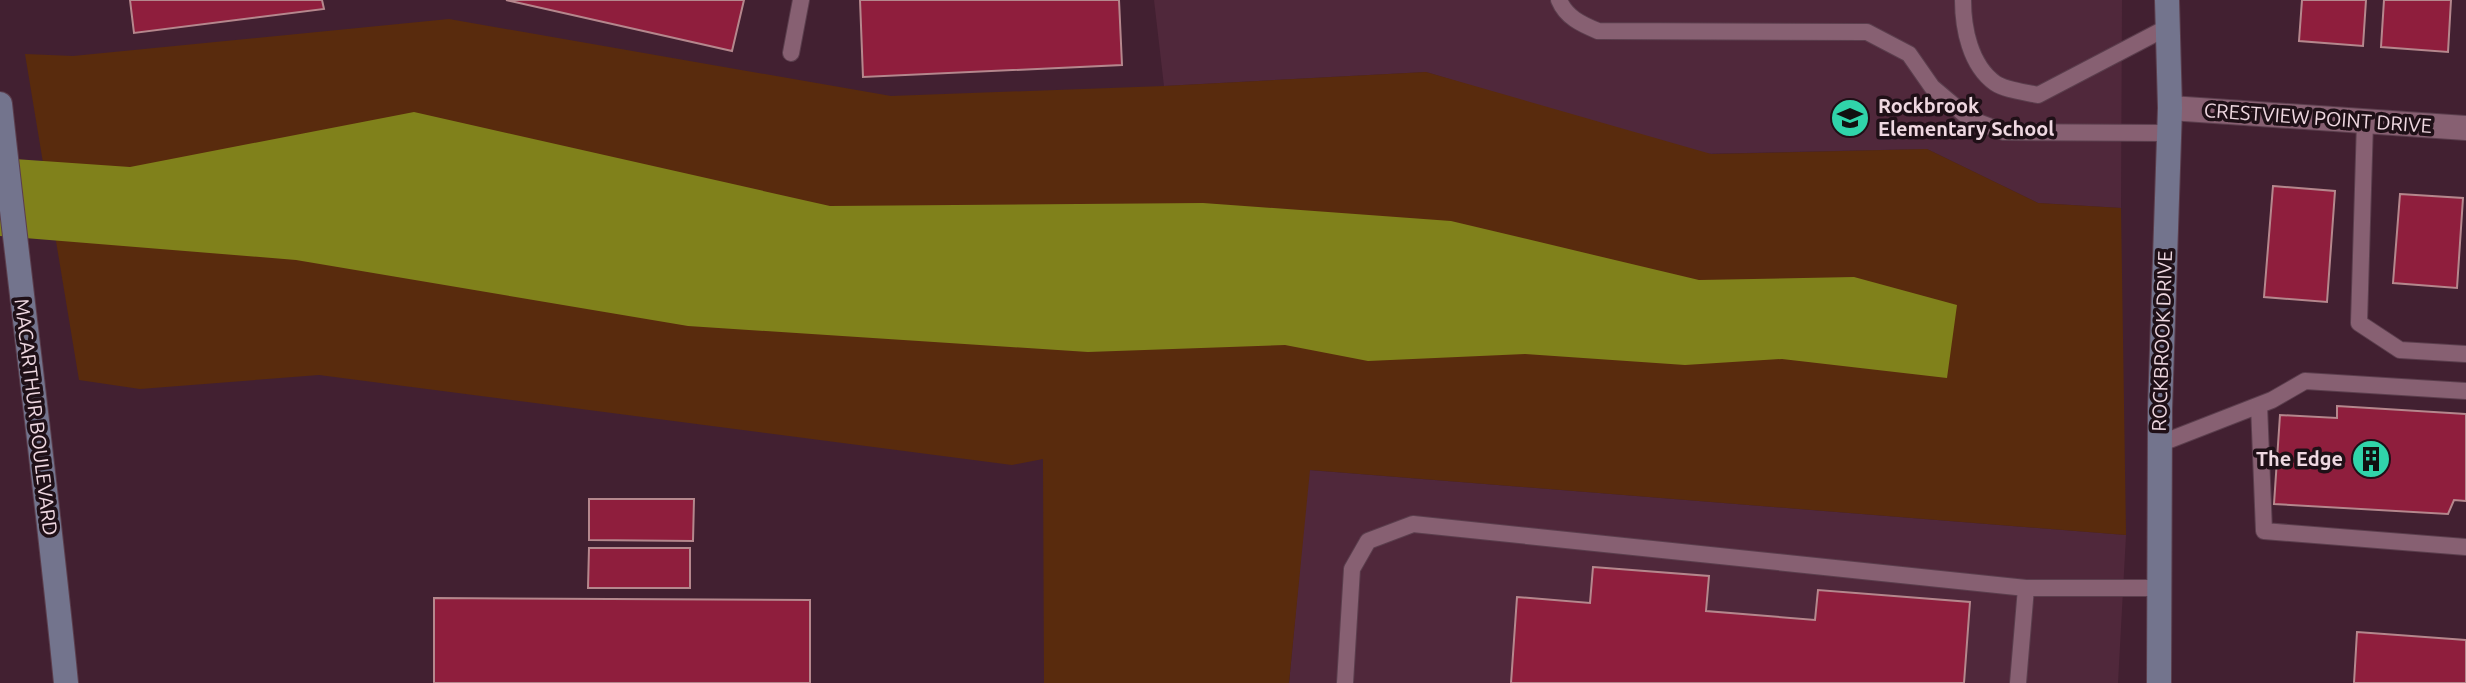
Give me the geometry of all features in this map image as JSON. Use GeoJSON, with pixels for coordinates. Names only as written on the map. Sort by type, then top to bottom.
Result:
{"type":"FeatureCollection","features":[{"type":"Feature","properties":{"kind":"street","name":"ROCKBROOK DRIVE"},"geometry":{"type":"LineString","coordinates":[[2159,683],[2159,444],[2170,108],[2167,0]]}},
{"type":"Feature","properties":{"kind":"street","name":"MACARTHUR BOULEVARD"},"geometry":{"type":"LineString","coordinates":[[0,104],[22,307],[46,480],[66,683]]}},
{"type":"Feature","properties":{"kind":"street","name":"CRESTVIEW POINT DRIVE"},"geometry":{"type":"LineString","coordinates":[[2170,108],[2466,128]]}},
{"type":"Feature","properties":{"kind":"lane"},"geometry":{"type":"LineString","coordinates":[[791,53],[801,0]]}},
{"type":"Feature","properties":{"kind":"lane"},"geometry":{"type":"LineString","coordinates":[[1559,0],[1575,21],[1598,31],[1867,32],[1909,54],[1932,87],[1970,119],[2004,132],[2169,133]]}},
{"type":"Feature","properties":{"kind":"lane"},"geometry":{"type":"LineString","coordinates":[[1963,0],[1963,24],[1979,65],[1996,84],[2038,95],[2166,28]]}},
{"type":"Feature","properties":{"kind":"lane"},"geometry":{"type":"LineString","coordinates":[[2365,122],[2359,323],[2400,350],[2466,354]]}},
{"type":"Feature","properties":{"kind":"lane"},"geometry":{"type":"LineString","coordinates":[[2159,444],[2259,405],[2305,381],[2466,391]]}},
{"type":"Feature","properties":{"kind":"lane"},"geometry":{"type":"LineString","coordinates":[[2259,405],[2264,531],[2466,547]]}},
{"type":"Feature","properties":{"kind":"lane"},"geometry":{"type":"LineString","coordinates":[[1345,683],[1352,569],[1368,541],[1413,524],[2026,588],[2161,588]]}},
{"type":"Feature","properties":{"kind":"lane"},"geometry":{"type":"LineString","coordinates":[[2018,683],[2026,588]]}},
{"type":"Feature","properties":{"kind":"shaded area","name":"Rockbrook Elementary School"},"geometry":{"type":"Polygon","coordinates":[[[1154,0],[2122,0],[2121,208],[2038,203],[1927,149],[1698,154],[1426,72],[1164,86],[1154,0]]]}},
{"type":"Feature","properties":{"kind":"shaded area"},"geometry":{"type":"Polygon","coordinates":[[[449,19],[891,96],[1426,72],[1711,154],[1927,149],[2038,203],[2121,208],[2126,535],[1310,470],[1289,683],[1044,683],[1043,459],[1012,465],[319,375],[140,389],[79,380],[25,54],[73,56],[449,19]]]}},
{"type":"Feature","properties":{"kind":"shaded area"},"geometry":{"type":"Polygon","coordinates":[[[414,112],[830,206],[1203,203],[1451,221],[1699,280],[1854,277],[1957,305],[1947,378],[1782,359],[1685,365],[1525,354],[1368,361],[1285,345],[1088,352],[688,326],[296,260],[0,236],[0,158],[130,167],[414,112]]]}},
{"type":"Feature","properties":{"kind":"shaded area"},"geometry":{"type":"Polygon","coordinates":[[[1309,470],[2126,535],[2118,683],[1289,683],[1309,470]]]}},
{"type":"Feature","properties":{"kind":"building"},"geometry":{"type":"Polygon","coordinates":[[[130,0],[322,0],[324,9],[134,33],[130,0]]]}},
{"type":"Feature","properties":{"kind":"building"},"geometry":{"type":"Polygon","coordinates":[[[506,0],[744,0],[732,51],[506,0]]]}},
{"type":"Feature","properties":{"kind":"building"},"geometry":{"type":"Polygon","coordinates":[[[860,0],[1119,0],[1122,65],[863,77],[860,0]]]}},
{"type":"Feature","properties":{"kind":"building"},"geometry":{"type":"Polygon","coordinates":[[[2302,0],[2366,0],[2363,46],[2299,41],[2302,0]]]}},
{"type":"Feature","properties":{"kind":"building"},"geometry":{"type":"Polygon","coordinates":[[[2384,0],[2451,0],[2448,52],[2381,47],[2384,0]]]}},
{"type":"Feature","properties":{"kind":"building"},"geometry":{"type":"Polygon","coordinates":[[[2273,186],[2335,191],[2327,302],[2264,297],[2273,186]]]}},
{"type":"Feature","properties":{"kind":"building"},"geometry":{"type":"Polygon","coordinates":[[[2400,194],[2463,198],[2457,288],[2393,283],[2400,194]]]}},
{"type":"Feature","properties":{"kind":"building","name":"The Edge"},"geometry":{"type":"Polygon","coordinates":[[[2337,406],[2466,414],[2466,501],[2454,500],[2448,514],[2274,504],[2280,415],[2337,418],[2337,406]]]}},
{"type":"Feature","properties":{"kind":"building"},"geometry":{"type":"Polygon","coordinates":[[[589,499],[694,499],[693,541],[589,540],[589,499]]]}},
{"type":"Feature","properties":{"kind":"building"},"geometry":{"type":"Polygon","coordinates":[[[589,548],[690,548],[690,588],[588,588],[589,548]]]}},
{"type":"Feature","properties":{"kind":"building"},"geometry":{"type":"Polygon","coordinates":[[[1593,567],[1709,576],[1706,611],[1815,620],[1818,590],[1970,602],[1964,683],[1511,683],[1517,597],[1590,603],[1593,567]]]}},
{"type":"Feature","properties":{"kind":"building"},"geometry":{"type":"Polygon","coordinates":[[[434,598],[810,600],[810,683],[434,683],[434,598]]]}},
{"type":"Feature","properties":{"kind":"building"},"geometry":{"type":"Polygon","coordinates":[[[2357,632],[2466,640],[2466,683],[2354,683],[2357,632]]]}},
{"type":"Feature","properties":{"kind":"place","name":"Rockbrook Elementary School"},"geometry":{"type":"Point","coordinates":[1850,118]}},
{"type":"Feature","properties":{"kind":"place","name":"The Edge"},"geometry":{"type":"Point","coordinates":[2371,459]}}]}
